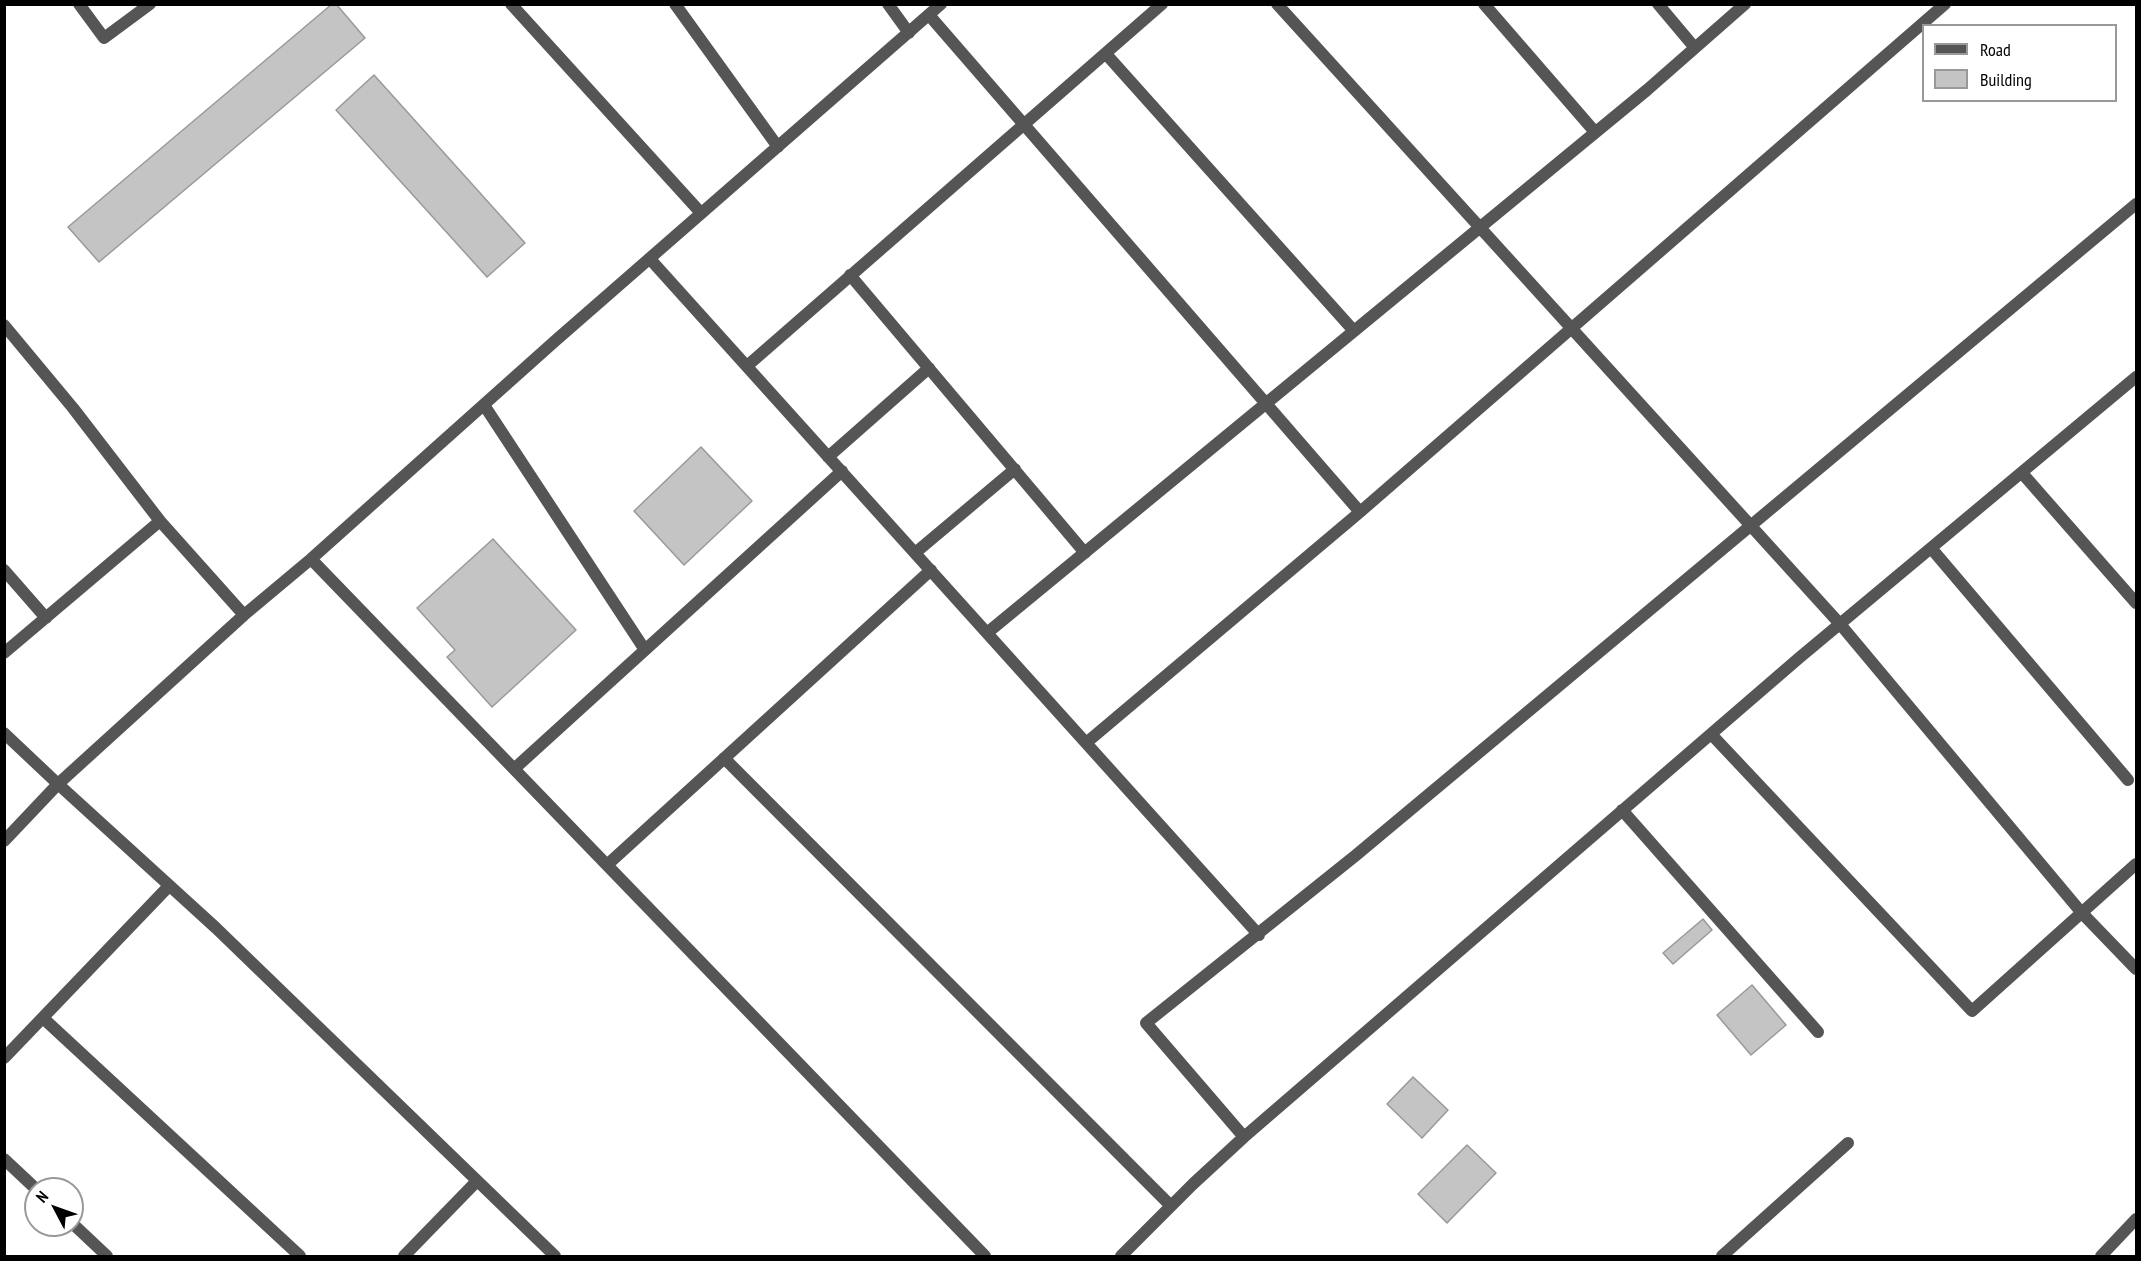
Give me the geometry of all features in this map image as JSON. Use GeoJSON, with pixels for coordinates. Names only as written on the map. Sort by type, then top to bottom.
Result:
{"type":"FeatureCollection","features":[{"type":"Feature","properties":{"kind":"street"},"geometry":{"type":"LineString","coordinates":[[79,4],[104,38],[150,4]]}},
{"type":"Feature","properties":{"kind":"street"},"geometry":{"type":"LineString","coordinates":[[511,4],[701,213]]}},
{"type":"Feature","properties":{"kind":"street"},"geometry":{"type":"LineString","coordinates":[[675,4],[778,147]]}},
{"type":"Feature","properties":{"kind":"street"},"geometry":{"type":"LineString","coordinates":[[888,4],[909,33]]}},
{"type":"Feature","properties":{"kind":"street"},"geometry":{"type":"LineString","coordinates":[[4,841],[58,784],[244,615],[311,559],[701,213],[941,4]]}},
{"type":"Feature","properties":{"kind":"street"},"geometry":{"type":"LineString","coordinates":[[747,366],[1162,4]]}},
{"type":"Feature","properties":{"kind":"street"},"geometry":{"type":"LineString","coordinates":[[1277,4],[1840,624],[2081,912],[2136,969]]}},
{"type":"Feature","properties":{"kind":"street"},"geometry":{"type":"LineString","coordinates":[[1484,4],[1595,132]]}},
{"type":"Feature","properties":{"kind":"street"},"geometry":{"type":"LineString","coordinates":[[1659,4],[1695,48]]}},
{"type":"Feature","properties":{"kind":"street"},"geometry":{"type":"LineString","coordinates":[[987,633],[1595,132],[1745,4]]}},
{"type":"Feature","properties":{"kind":"street"},"geometry":{"type":"LineString","coordinates":[[1086,743],[1359,512],[1945,4]]}},
{"type":"Feature","properties":{"kind":"street"},"geometry":{"type":"LineString","coordinates":[[929,15],[1359,512]]}},
{"type":"Feature","properties":{"kind":"street"},"geometry":{"type":"LineString","coordinates":[[1106,54],[1354,331]]}},
{"type":"Feature","properties":{"kind":"street"},"geometry":{"type":"LineString","coordinates":[[1244,1137],[1146,1023],[1258,935],[2136,204]]}},
{"type":"Feature","properties":{"kind":"street"},"geometry":{"type":"LineString","coordinates":[[650,259],[1258,935]]}},
{"type":"Feature","properties":{"kind":"street"},"geometry":{"type":"LineString","coordinates":[[850,275],[1085,553]]}},
{"type":"Feature","properties":{"kind":"street"},"geometry":{"type":"LineString","coordinates":[[4,325],[74,408],[160,521],[244,615]]}},
{"type":"Feature","properties":{"kind":"street"},"geometry":{"type":"LineString","coordinates":[[828,457],[929,368]]}},
{"type":"Feature","properties":{"kind":"street"},"geometry":{"type":"LineString","coordinates":[[1121,1257],[1244,1137],[1840,624],[2136,377]]}},
{"type":"Feature","properties":{"kind":"street"},"geometry":{"type":"LineString","coordinates":[[484,405],[645,650]]}},
{"type":"Feature","properties":{"kind":"street"},"geometry":{"type":"LineString","coordinates":[[915,553],[1015,469]]}},
{"type":"Feature","properties":{"kind":"street"},"geometry":{"type":"LineString","coordinates":[[514,769],[842,471]]}},
{"type":"Feature","properties":{"kind":"street"},"geometry":{"type":"LineString","coordinates":[[2022,472],[2136,603]]}},
{"type":"Feature","properties":{"kind":"street"},"geometry":{"type":"LineString","coordinates":[[4,652],[160,521]]}},
{"type":"Feature","properties":{"kind":"street"},"geometry":{"type":"LineString","coordinates":[[1931,548],[2128,780]]}},
{"type":"Feature","properties":{"kind":"street"},"geometry":{"type":"LineString","coordinates":[[311,559],[985,1257]]}},
{"type":"Feature","properties":{"kind":"street"},"geometry":{"type":"LineString","coordinates":[[4,570],[46,618]]}},
{"type":"Feature","properties":{"kind":"street"},"geometry":{"type":"LineString","coordinates":[[607,865],[931,570]]}},
{"type":"Feature","properties":{"kind":"street"},"geometry":{"type":"LineString","coordinates":[[4,734],[216,928],[555,1257]]}},
{"type":"Feature","properties":{"kind":"street"},"geometry":{"type":"LineString","coordinates":[[1711,734],[1972,1011],[2136,864]]}},
{"type":"Feature","properties":{"kind":"street"},"geometry":{"type":"LineString","coordinates":[[724,758],[1171,1206]]}},
{"type":"Feature","properties":{"kind":"street"},"geometry":{"type":"LineString","coordinates":[[1622,810],[1818,1032]]}},
{"type":"Feature","properties":{"kind":"street"},"geometry":{"type":"LineString","coordinates":[[4,1058],[169,885]]}},
{"type":"Feature","properties":{"kind":"street"},"geometry":{"type":"LineString","coordinates":[[43,1018],[300,1257]]}},
{"type":"Feature","properties":{"kind":"street"},"geometry":{"type":"LineString","coordinates":[[1722,1257],[1848,1143]]}},
{"type":"Feature","properties":{"kind":"street"},"geometry":{"type":"LineString","coordinates":[[4,1159],[24,1178]]}},
{"type":"Feature","properties":{"kind":"street"},"geometry":{"type":"LineString","coordinates":[[404,1257],[477,1181]]}},
{"type":"Feature","properties":{"kind":"street"},"geometry":{"type":"LineString","coordinates":[[2101,1257],[2136,1219]]}},
{"type":"Feature","properties":{"kind":"street"},"geometry":{"type":"LineString","coordinates":[[84,1235],[107,1257]]}},
{"type":"Feature","properties":{"kind":"building"},"geometry":{"type":"Polygon","coordinates":[[[332,4],[336,4],[365,38],[99,262],[68,227],[332,4]]]}},
{"type":"Feature","properties":{"kind":"building"},"geometry":{"type":"Polygon","coordinates":[[[374,75],[525,243],[487,277],[336,110],[374,75]]]}},
{"type":"Feature","properties":{"kind":"building"},"geometry":{"type":"Polygon","coordinates":[[[701,447],[752,501],[684,565],[634,511],[701,447]]]}},
{"type":"Feature","properties":{"kind":"building"},"geometry":{"type":"Polygon","coordinates":[[[493,539],[576,630],[492,707],[447,657],[455,650],[417,608],[493,539]]]}},
{"type":"Feature","properties":{"kind":"building"},"geometry":{"type":"Polygon","coordinates":[[[1703,919],[1712,930],[1673,964],[1663,953],[1703,919]]]}},
{"type":"Feature","properties":{"kind":"building"},"geometry":{"type":"Polygon","coordinates":[[[1752,985],[1786,1025],[1751,1055],[1717,1015],[1752,985]]]}},
{"type":"Feature","properties":{"kind":"building"},"geometry":{"type":"Polygon","coordinates":[[[1413,1077],[1448,1110],[1422,1138],[1387,1104],[1413,1077]]]}},
{"type":"Feature","properties":{"kind":"building"},"geometry":{"type":"Polygon","coordinates":[[[1467,1145],[1496,1173],[1447,1223],[1418,1194],[1467,1145]]]}}]}
